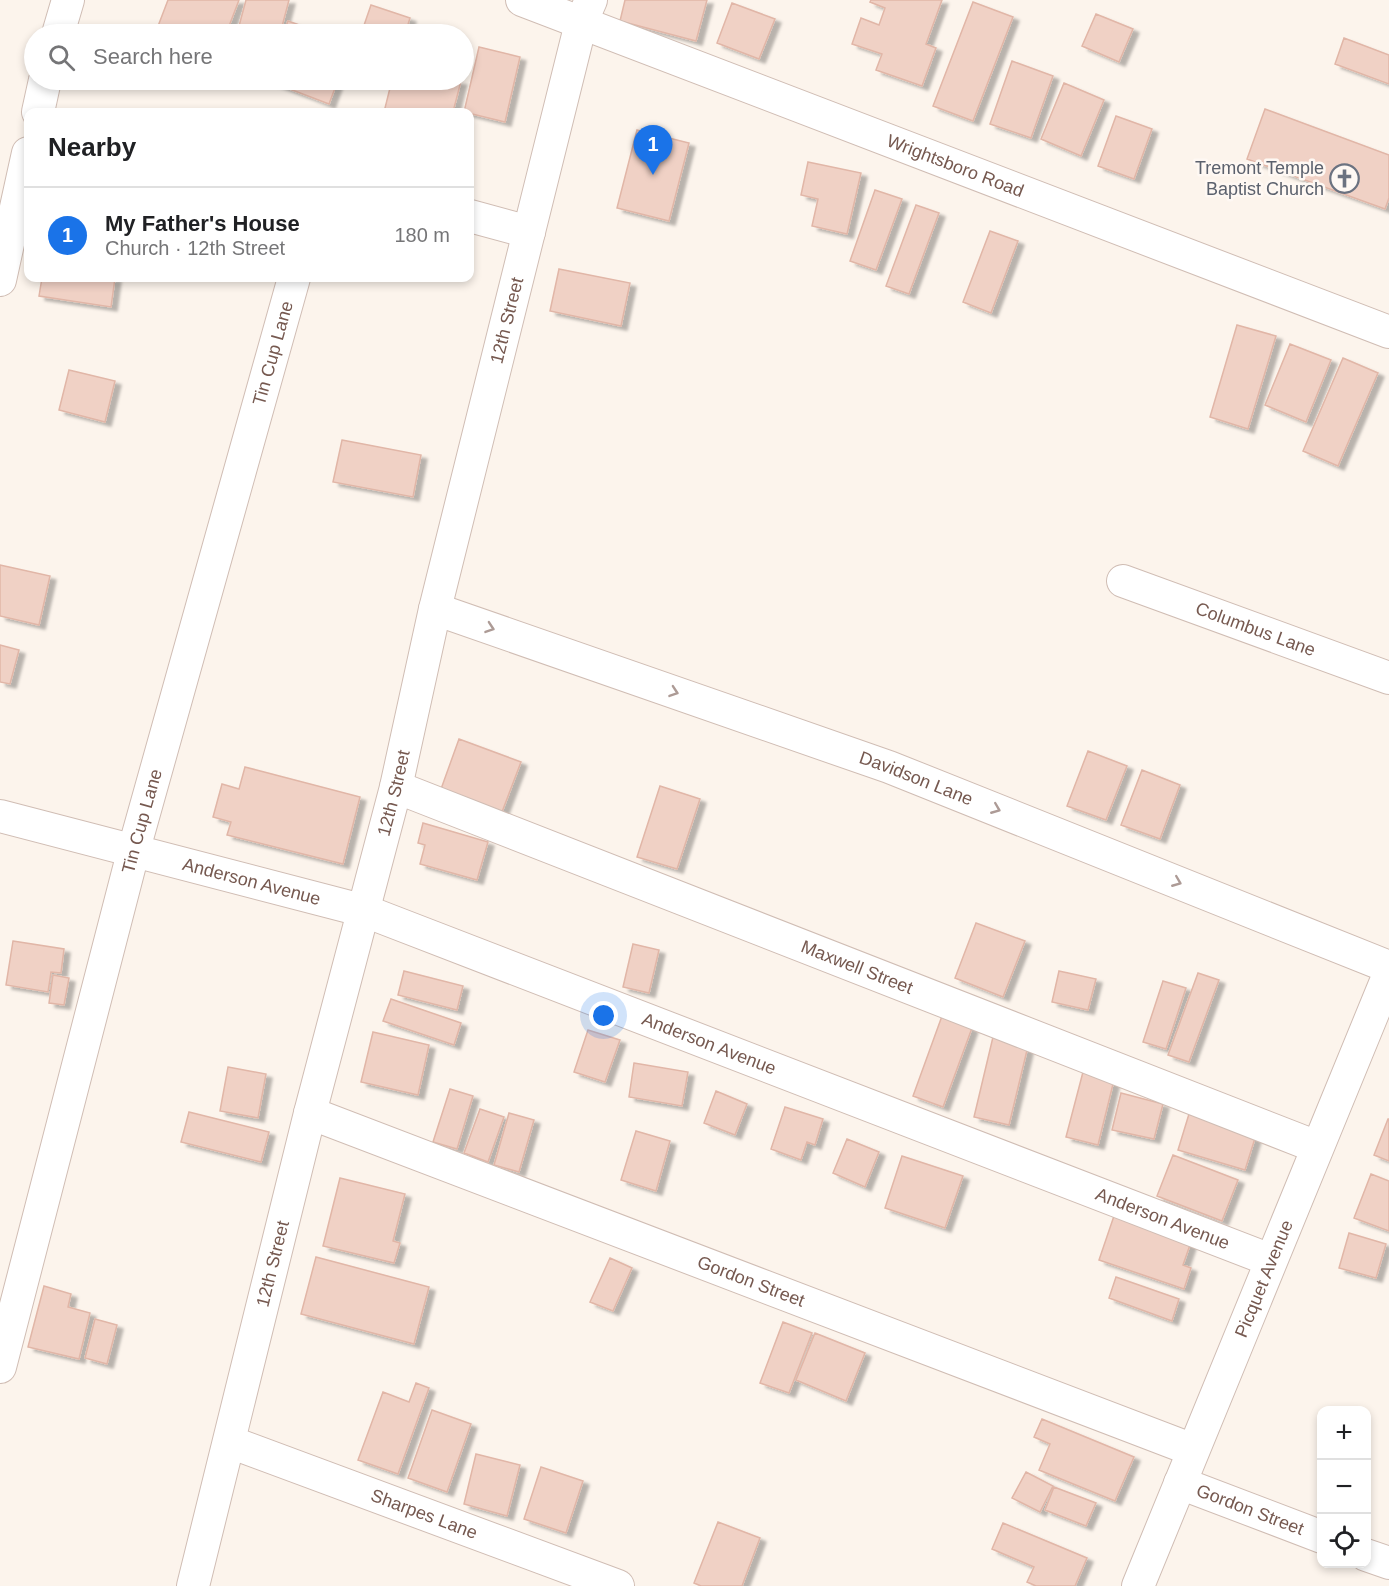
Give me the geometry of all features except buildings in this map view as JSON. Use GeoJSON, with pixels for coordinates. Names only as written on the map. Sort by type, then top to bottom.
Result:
{"type":"FeatureCollection","features":[{"type":"Feature","properties":{"kind":"street"},"geometry":{"type":"LineString","coordinates":[[61,24],[68,0]]}},
{"type":"Feature","properties":{"kind":"street","name":"Wrightsboro Road"},"geometry":{"type":"LineString","coordinates":[[522,0],[586,11],[1389,332]]}},
{"type":"Feature","properties":{"kind":"street","name":"12th Street"},"geometry":{"type":"LineString","coordinates":[[193,1586],[310,1113],[396,787],[435,609],[528,232],[586,11]]}},
{"type":"Feature","properties":{"kind":"street"},"geometry":{"type":"LineString","coordinates":[[0,280],[24,171]]}},
{"type":"Feature","properties":{"kind":"street"},"geometry":{"type":"LineString","coordinates":[[474,217],[528,232]]}},
{"type":"Feature","properties":{"kind":"street","name":"Tin Cup Lane"},"geometry":{"type":"LineString","coordinates":[[0,1367],[134,849],[293,282]]}},
{"type":"Feature","properties":{"kind":"street","name":"Columbus Lane"},"geometry":{"type":"LineString","coordinates":[[1123,582],[1389,678]]}},
{"type":"Feature","properties":{"kind":"street","name":"Davidson Lane"},"geometry":{"type":"LineString","coordinates":[[435,609],[889,767],[1389,967]]}},
{"type":"Feature","properties":{"kind":"street","name":"Maxwell Street"},"geometry":{"type":"LineString","coordinates":[[396,787],[1317,1147]]}},
{"type":"Feature","properties":{"kind":"street","name":"Anderson Avenue"},"geometry":{"type":"LineString","coordinates":[[0,816],[134,849],[365,911],[1270,1260]]}},
{"type":"Feature","properties":{"kind":"street","name":"Picquet Avenue"},"geometry":{"type":"LineString","coordinates":[[1138,1586],[1317,1147],[1380,1023],[1389,974]]}},
{"type":"Feature","properties":{"kind":"street","name":"Gordon Street"},"geometry":{"type":"LineString","coordinates":[[310,1113],[1193,1450]]}},
{"type":"Feature","properties":{"kind":"street","name":"Sharpes Lane"},"geometry":{"type":"LineString","coordinates":[[230,1442],[618,1586]]}},
{"type":"Feature","properties":{"kind":"street","name":"Gordon Street"},"geometry":{"type":"LineString","coordinates":[[1180,1483],[1317,1535]]}},
{"type":"Feature","properties":{"kind":"street"},"geometry":{"type":"LineString","coordinates":[[1371,1557],[1389,1563]]}},
{"type":"Feature","properties":{"kind":"place","name":"My Father's House"},"geometry":{"type":"Point","coordinates":[653,175]}},
{"type":"Feature","properties":{"kind":"place","name":"Tremont Temple Baptist Church"},"geometry":{"type":"Point","coordinates":[1345,178]}}]}
